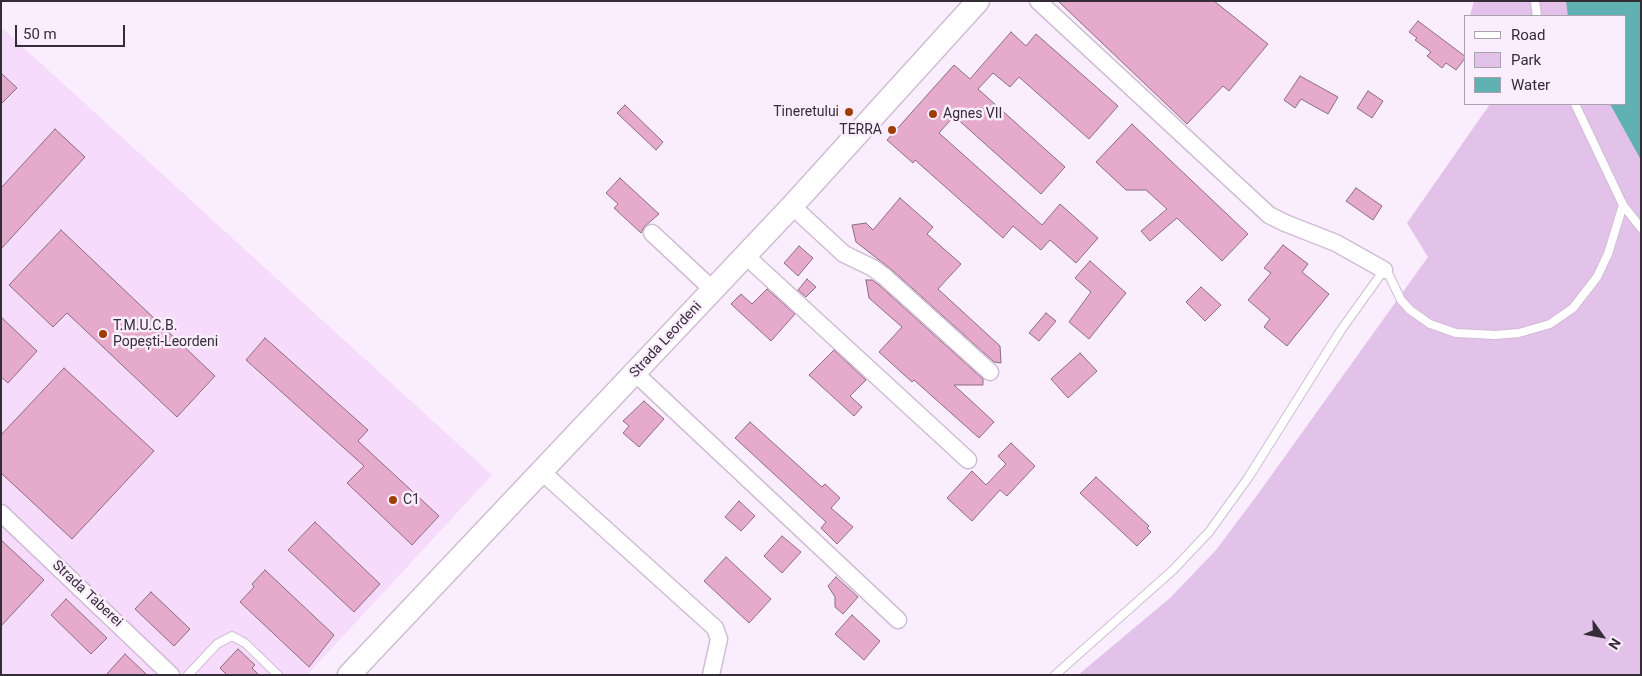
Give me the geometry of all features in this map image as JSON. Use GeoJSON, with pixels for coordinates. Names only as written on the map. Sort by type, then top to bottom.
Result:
{"type":"FeatureCollection","features":[{"type":"Feature","properties":{"kind":"main road","name":"Strada Leordeni"},"geometry":{"type":"LineString","coordinates":[[349,675],[746,256],[978,1]]}},
{"type":"Feature","properties":{"kind":"street"},"geometry":{"type":"LineString","coordinates":[[1038,1],[1269,215],[1284,223],[1351,249],[1384,270]]}},
{"type":"Feature","properties":{"kind":"street"},"geometry":{"type":"LineString","coordinates":[[792,206],[844,254],[873,268],[885,277],[990,372]]}},
{"type":"Feature","properties":{"kind":"street"},"geometry":{"type":"LineString","coordinates":[[652,232],[713,290]]}},
{"type":"Feature","properties":{"kind":"street"},"geometry":{"type":"LineString","coordinates":[[746,256],[968,460]]}},
{"type":"Feature","properties":{"kind":"street"},"geometry":{"type":"LineString","coordinates":[[634,373],[898,620]]}},
{"type":"Feature","properties":{"kind":"street"},"geometry":{"type":"LineString","coordinates":[[541,471],[715,628],[719,639],[711,675]]}},
{"type":"Feature","properties":{"kind":"street","name":"Strada Taberei"},"geometry":{"type":"LineString","coordinates":[[1,513],[172,675]]}},
{"type":"Feature","properties":{"kind":"lane"},"geometry":{"type":"LineString","coordinates":[[1535,1],[1537,15]]}},
{"type":"Feature","properties":{"kind":"lane"},"geometry":{"type":"LineString","coordinates":[[1575,105],[1624,205],[1641,228]]}},
{"type":"Feature","properties":{"kind":"lane"},"geometry":{"type":"LineString","coordinates":[[1055,675],[1173,570],[1209,532],[1248,478],[1342,330],[1384,270],[1389,275],[1401,300],[1410,310],[1443,330],[1473,335],[1495,335],[1539,328],[1560,318],[1573,308],[1597,277],[1608,254],[1624,205]]}},
{"type":"Feature","properties":{"kind":"lane"},"geometry":{"type":"LineString","coordinates":[[188,675],[217,644],[232,636],[245,643],[276,674]]}},
{"type":"Feature","properties":{"kind":"shaded area"},"geometry":{"type":"Polygon","coordinates":[[[1,27],[492,475],[307,675],[1,675],[1,27]]]}},
{"type":"Feature","properties":{"kind":"green space"},"geometry":{"type":"Polygon","coordinates":[[[1474,1],[1641,1],[1641,675],[1078,675],[1170,598],[1216,550],[1258,494],[1428,257],[1407,223],[1489,105],[1627,105],[1627,15],[1470,15],[1474,1]]]}},
{"type":"Feature","properties":{"kind":"water"},"geometry":{"type":"Polygon","coordinates":[[[1566,1],[1641,1],[1641,160],[1611,105],[1627,105],[1627,15],[1568,15],[1566,1]]]}},
{"type":"Feature","properties":{"kind":"building"},"geometry":{"type":"Polygon","coordinates":[[[1058,1],[1214,1],[1268,44],[1229,91],[1223,86],[1187,124],[1058,1]]]}},
{"type":"Feature","properties":{"kind":"building"},"geometry":{"type":"Polygon","coordinates":[[[1418,21],[1464,56],[1464,60],[1456,70],[1446,63],[1442,68],[1427,56],[1431,52],[1415,40],[1417,38],[1409,32],[1418,21]]]}},
{"type":"Feature","properties":{"kind":"building"},"geometry":{"type":"Polygon","coordinates":[[[1011,32],[1026,46],[1036,34],[1118,106],[1089,139],[1019,77],[1010,87],[993,73],[978,89],[1065,167],[1041,194],[954,116],[939,133],[1042,225],[1060,204],[1098,238],[1076,263],[1050,240],[1041,250],[1013,226],[1003,238],[915,160],[913,163],[887,140],[954,65],[970,79],[1011,32]]]}},
{"type":"Feature","properties":{"kind":"building"},"geometry":{"type":"Polygon","coordinates":[[[1,73],[17,88],[1,104],[1,73]]]}},
{"type":"Feature","properties":{"kind":"building"},"geometry":{"type":"Polygon","coordinates":[[[1300,76],[1338,97],[1328,114],[1301,99],[1295,108],[1284,100],[1300,76]]]}},
{"type":"Feature","properties":{"kind":"building"},"geometry":{"type":"Polygon","coordinates":[[[1368,91],[1383,101],[1372,118],[1357,108],[1368,91]]]}},
{"type":"Feature","properties":{"kind":"building"},"geometry":{"type":"Polygon","coordinates":[[[625,105],[663,142],[656,150],[617,113],[625,105]]]}},
{"type":"Feature","properties":{"kind":"building"},"geometry":{"type":"Polygon","coordinates":[[[1132,124],[1248,234],[1222,261],[1177,218],[1150,241],[1141,231],[1167,209],[1146,190],[1126,190],[1096,162],[1132,124]]]}},
{"type":"Feature","properties":{"kind":"building"},"geometry":{"type":"Polygon","coordinates":[[[55,129],[85,157],[1,249],[1,188],[55,129]]]}},
{"type":"Feature","properties":{"kind":"building"},"geometry":{"type":"Polygon","coordinates":[[[620,178],[659,214],[644,227],[641,233],[614,208],[618,204],[606,193],[620,178]]]}},
{"type":"Feature","properties":{"kind":"building"},"geometry":{"type":"Polygon","coordinates":[[[1356,188],[1382,206],[1373,220],[1346,201],[1356,188]]]}},
{"type":"Feature","properties":{"kind":"building"},"geometry":{"type":"Polygon","coordinates":[[[900,198],[933,227],[927,234],[961,264],[938,289],[1000,346],[1001,363],[994,362],[892,270],[856,242],[852,225],[866,223],[873,230],[900,198]]]}},
{"type":"Feature","properties":{"kind":"building"},"geometry":{"type":"Polygon","coordinates":[[[61,230],[215,376],[177,417],[67,313],[53,327],[9,285],[61,230]]]}},
{"type":"Feature","properties":{"kind":"building"},"geometry":{"type":"Polygon","coordinates":[[[1283,245],[1308,264],[1302,272],[1329,294],[1287,346],[1264,327],[1270,319],[1248,300],[1271,273],[1264,268],[1283,245]]]}},
{"type":"Feature","properties":{"kind":"building"},"geometry":{"type":"Polygon","coordinates":[[[799,246],[813,258],[798,276],[784,263],[799,246]]]}},
{"type":"Feature","properties":{"kind":"building"},"geometry":{"type":"Polygon","coordinates":[[[1090,261],[1126,293],[1089,339],[1069,322],[1091,292],[1075,278],[1090,261]]]}},
{"type":"Feature","properties":{"kind":"building"},"geometry":{"type":"Polygon","coordinates":[[[807,279],[816,287],[806,297],[798,290],[807,279]]]}},
{"type":"Feature","properties":{"kind":"building"},"geometry":{"type":"Polygon","coordinates":[[[866,280],[872,280],[879,285],[983,379],[983,385],[954,385],[994,422],[979,438],[914,380],[912,382],[879,352],[902,327],[869,298],[866,280]]]}},
{"type":"Feature","properties":{"kind":"building"},"geometry":{"type":"Polygon","coordinates":[[[1201,287],[1221,305],[1205,321],[1186,302],[1201,287]]]}},
{"type":"Feature","properties":{"kind":"building"},"geometry":{"type":"Polygon","coordinates":[[[767,289],[795,314],[771,341],[731,304],[741,294],[752,304],[767,289]]]}},
{"type":"Feature","properties":{"kind":"building"},"geometry":{"type":"Polygon","coordinates":[[[1046,313],[1056,321],[1039,341],[1029,333],[1046,313]]]}},
{"type":"Feature","properties":{"kind":"building"},"geometry":{"type":"Polygon","coordinates":[[[1,317],[37,351],[8,383],[1,377],[1,317]]]}},
{"type":"Feature","properties":{"kind":"building"},"geometry":{"type":"Polygon","coordinates":[[[265,338],[368,430],[358,441],[439,516],[412,545],[347,483],[364,466],[246,360],[265,338]]]}},
{"type":"Feature","properties":{"kind":"building"},"geometry":{"type":"Polygon","coordinates":[[[834,350],[866,380],[850,396],[862,407],[854,416],[809,375],[834,350]]]}},
{"type":"Feature","properties":{"kind":"building"},"geometry":{"type":"Polygon","coordinates":[[[1080,353],[1097,371],[1068,398],[1051,379],[1080,353]]]}},
{"type":"Feature","properties":{"kind":"building"},"geometry":{"type":"Polygon","coordinates":[[[64,368],[154,451],[72,539],[1,473],[1,435],[64,368]]]}},
{"type":"Feature","properties":{"kind":"building"},"geometry":{"type":"Polygon","coordinates":[[[644,401],[664,419],[639,447],[623,433],[629,426],[623,421],[644,401]]]}},
{"type":"Feature","properties":{"kind":"building"},"geometry":{"type":"Polygon","coordinates":[[[750,422],[822,487],[825,484],[840,498],[831,508],[853,527],[837,544],[821,528],[826,522],[735,438],[750,422]]]}},
{"type":"Feature","properties":{"kind":"building"},"geometry":{"type":"Polygon","coordinates":[[[1011,443],[1035,466],[1007,496],[1000,490],[972,521],[947,498],[972,471],[986,485],[1006,464],[998,456],[1011,443]]]}},
{"type":"Feature","properties":{"kind":"building"},"geometry":{"type":"Polygon","coordinates":[[[1096,477],[1149,526],[1147,528],[1151,532],[1137,546],[1080,493],[1096,477]]]}},
{"type":"Feature","properties":{"kind":"building"},"geometry":{"type":"Polygon","coordinates":[[[739,501],[755,516],[741,531],[725,517],[739,501]]]}},
{"type":"Feature","properties":{"kind":"building"},"geometry":{"type":"Polygon","coordinates":[[[315,522],[380,584],[354,612],[288,550],[315,522]]]}},
{"type":"Feature","properties":{"kind":"building"},"geometry":{"type":"Polygon","coordinates":[[[782,536],[801,552],[782,573],[764,556],[782,536]]]}},
{"type":"Feature","properties":{"kind":"building"},"geometry":{"type":"Polygon","coordinates":[[[1,540],[44,580],[1,626],[1,540]]]}},
{"type":"Feature","properties":{"kind":"building"},"geometry":{"type":"Polygon","coordinates":[[[726,557],[771,599],[749,623],[704,581],[726,557]]]}},
{"type":"Feature","properties":{"kind":"building"},"geometry":{"type":"Polygon","coordinates":[[[265,570],[334,635],[309,667],[240,602],[254,587],[252,584],[265,570]]]}},
{"type":"Feature","properties":{"kind":"building"},"geometry":{"type":"Polygon","coordinates":[[[836,577],[858,597],[843,614],[835,607],[835,597],[828,586],[836,577]]]}},
{"type":"Feature","properties":{"kind":"building"},"geometry":{"type":"Polygon","coordinates":[[[151,592],[190,629],[174,646],[135,609],[151,592]]]}},
{"type":"Feature","properties":{"kind":"building"},"geometry":{"type":"Polygon","coordinates":[[[66,599],[107,638],[91,654],[51,615],[66,599]]]}},
{"type":"Feature","properties":{"kind":"building"},"geometry":{"type":"Polygon","coordinates":[[[852,615],[880,641],[864,660],[835,634],[852,615]]]}},
{"type":"Feature","properties":{"kind":"building"},"geometry":{"type":"Polygon","coordinates":[[[238,649],[255,665],[252,668],[259,675],[227,675],[220,668],[238,649]]]}},
{"type":"Feature","properties":{"kind":"building"},"geometry":{"type":"Polygon","coordinates":[[[125,654],[147,675],[106,675],[125,654]]]}},
{"type":"Feature","properties":{"kind":"place","name":"Tineretului"},"geometry":{"type":"Point","coordinates":[849,112]}},
{"type":"Feature","properties":{"kind":"place","name":"Agnes VII"},"geometry":{"type":"Point","coordinates":[933,114]}},
{"type":"Feature","properties":{"kind":"place","name":"TERRA"},"geometry":{"type":"Point","coordinates":[892,130]}},
{"type":"Feature","properties":{"kind":"place","name":"T.M.U.C.B. Popești-Leordeni"},"geometry":{"type":"Point","coordinates":[103,334]}},
{"type":"Feature","properties":{"kind":"place","name":"C1"},"geometry":{"type":"Point","coordinates":[393,500]}}]}
